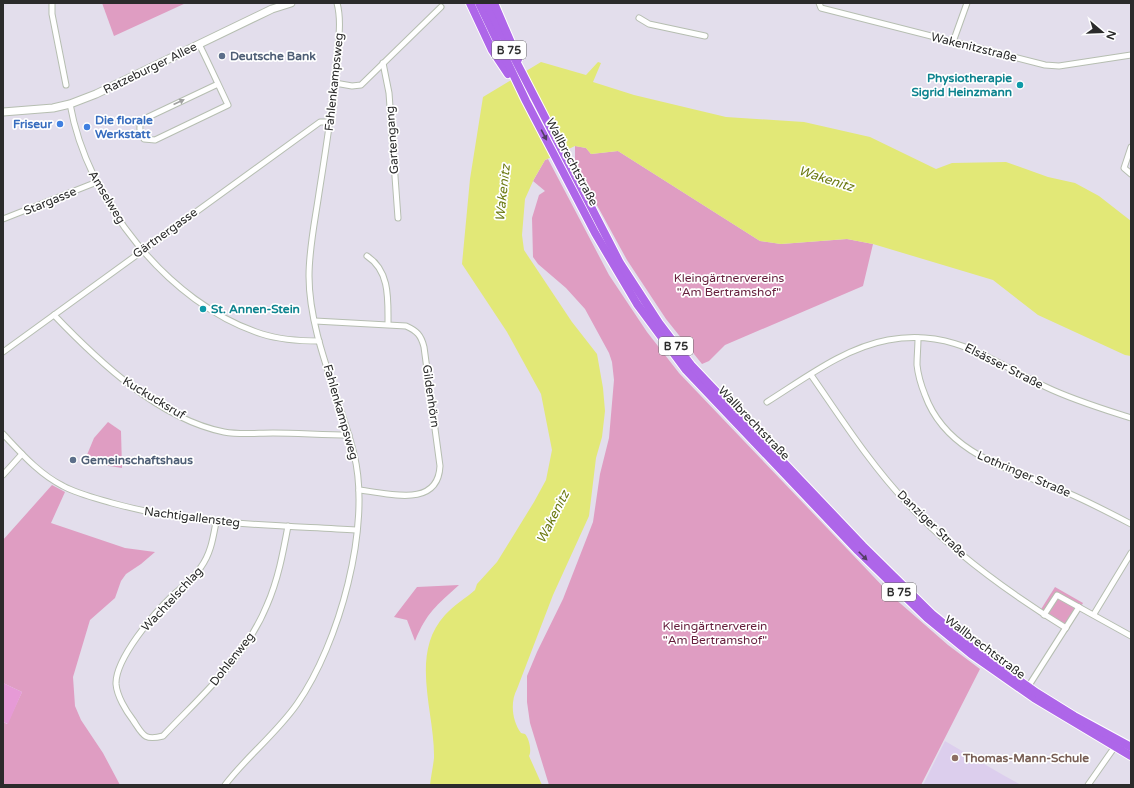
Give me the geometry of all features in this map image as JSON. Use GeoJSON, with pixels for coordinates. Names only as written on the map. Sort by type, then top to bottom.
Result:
{"type":"FeatureCollection","features":[{"type":"Feature","properties":{"kind":"main road","name":"Ratzeburger Allee"},"geometry":{"type":"LineString","coordinates":[[3,112],[53,108],[70,104],[96,94],[272,9],[291,3]]}},
{"type":"Feature","properties":{"kind":"main road"},"geometry":{"type":"LineString","coordinates":[[470,3],[492,50],[530,99]]}},
{"type":"Feature","properties":{"kind":"main road","name":"Wallbrechtstraße"},"geometry":{"type":"LineString","coordinates":[[480,3],[580,197],[642,300],[691,365],[906,590],[957,635],[1028,687],[1117,744],[1131,756]]}},
{"type":"Feature","properties":{"kind":"main road","name":"Wallbrechtstraße"},"geometry":{"type":"LineString","coordinates":[[486,3],[530,99]]}},
{"type":"Feature","properties":{"kind":"main road"},"geometry":{"type":"LineString","coordinates":[[494,3],[511,40],[530,99]]}},
{"type":"Feature","properties":{"kind":"main road","name":"Wallbrechtstraße"},"geometry":{"type":"LineString","coordinates":[[580,197],[595,233],[637,304],[686,370],[858,551],[927,618],[971,654],[1034,698],[1117,744],[1131,747]]}},
{"type":"Feature","properties":{"kind":"street"},"geometry":{"type":"LineString","coordinates":[[52,3],[52,14],[66,85]]}},
{"type":"Feature","properties":{"kind":"street","name":"Fahlenkampsweg"},"geometry":{"type":"LineString","coordinates":[[225,785],[246,760],[281,725],[297,704],[322,662],[342,604],[349,576],[356,530],[359,490],[358,473],[349,435],[319,341],[309,276],[311,249],[335,84],[340,20],[337,3]]}},
{"type":"Feature","properties":{"kind":"street"},"geometry":{"type":"LineString","coordinates":[[953,42],[967,3]]}},
{"type":"Feature","properties":{"kind":"street","name":"Wakenitzstraße"},"geometry":{"type":"LineString","coordinates":[[819,5],[953,42],[1045,65],[1059,66],[1131,55]]}},
{"type":"Feature","properties":{"kind":"street"},"geometry":{"type":"LineString","coordinates":[[335,84],[352,86],[361,85],[441,7]]}},
{"type":"Feature","properties":{"kind":"street"},"geometry":{"type":"LineString","coordinates":[[639,18],[649,24],[705,36]]}},
{"type":"Feature","properties":{"kind":"street"},"geometry":{"type":"LineString","coordinates":[[199,44],[228,105],[155,140],[144,139],[139,127],[144,119],[218,84]]}},
{"type":"Feature","properties":{"kind":"street","name":"Gartengang"},"geometry":{"type":"LineString","coordinates":[[383,63],[389,94],[398,218]]}},
{"type":"Feature","properties":{"kind":"street","name":"Amselweg"},"geometry":{"type":"LineString","coordinates":[[70,104],[73,123],[84,155],[97,182],[116,215],[161,270],[200,302],[235,322],[262,334],[278,338],[299,341],[319,341]]}},
{"type":"Feature","properties":{"kind":"street","name":"Gärtnergasse"},"geometry":{"type":"LineString","coordinates":[[3,352],[320,122],[330,122]]}},
{"type":"Feature","properties":{"kind":"street"},"geometry":{"type":"LineString","coordinates":[[1131,147],[1124,168],[1131,174]]}},
{"type":"Feature","properties":{"kind":"street","name":"Stargasse"},"geometry":{"type":"LineString","coordinates":[[3,219],[97,182]]}},
{"type":"Feature","properties":{"kind":"street"},"geometry":{"type":"LineString","coordinates":[[367,256],[375,261],[386,280],[388,293],[388,324]]}},
{"type":"Feature","properties":{"kind":"street","name":"Kuckucksruf"},"geometry":{"type":"LineString","coordinates":[[54,315],[112,372],[153,400],[185,418],[211,428],[237,433],[349,435]]}},
{"type":"Feature","properties":{"kind":"street","name":"Gildenhörn"},"geometry":{"type":"LineString","coordinates":[[315,321],[406,326],[415,330],[421,337],[424,347],[438,448],[440,474],[437,482],[432,488],[418,495],[359,490]]}},
{"type":"Feature","properties":{"kind":"street","name":"Elsässer Straße"},"geometry":{"type":"LineString","coordinates":[[767,402],[838,358],[858,349],[887,340],[918,338],[943,340],[973,349],[1046,388],[1131,418]]}},
{"type":"Feature","properties":{"kind":"street","name":"Lothringer Straße"},"geometry":{"type":"LineString","coordinates":[[918,338],[917,365],[920,381],[929,406],[942,427],[963,446],[1012,471],[1068,493],[1131,524]]}},
{"type":"Feature","properties":{"kind":"street","name":"Danziger Straße"},"geometry":{"type":"LineString","coordinates":[[811,374],[851,434],[907,503],[952,547],[979,569],[1044,615],[1066,628]]}},
{"type":"Feature","properties":{"kind":"street","name":"Nachtigallensteg"},"geometry":{"type":"LineString","coordinates":[[3,434],[34,465],[62,486],[92,497],[147,513],[216,522],[356,530]]}},
{"type":"Feature","properties":{"kind":"street"},"geometry":{"type":"LineString","coordinates":[[3,475],[22,454]]}},
{"type":"Feature","properties":{"kind":"street","name":"Wachtelschlag"},"geometry":{"type":"LineString","coordinates":[[144,737],[130,717],[119,696],[116,684],[121,668],[128,650],[142,630],[161,607],[201,569],[211,552],[216,522]]}},
{"type":"Feature","properties":{"kind":"street","name":"Dohlenweg"},"geometry":{"type":"LineString","coordinates":[[144,737],[153,739],[163,736],[227,669],[250,638],[267,606],[278,573],[288,526]]}},
{"type":"Feature","properties":{"kind":"street"},"geometry":{"type":"LineString","coordinates":[[1094,614],[1131,553]]}},
{"type":"Feature","properties":{"kind":"street"},"geometry":{"type":"LineString","coordinates":[[1044,615],[1057,595],[1094,614],[1131,636]]}},
{"type":"Feature","properties":{"kind":"street"},"geometry":{"type":"LineString","coordinates":[[1028,687],[1079,607]]}},
{"type":"Feature","properties":{"kind":"street"},"geometry":{"type":"LineString","coordinates":[[1088,785],[1117,744]]}},
{"type":"Feature","properties":{"kind":"shaded area"},"geometry":{"type":"Polygon","coordinates":[[[3,683],[22,692],[8,724],[3,722],[3,683]]]}},
{"type":"Feature","properties":{"kind":"shaded area","name":"Thomas-Mann-Schule"},"geometry":{"type":"Polygon","coordinates":[[[945,741],[1003,775],[1021,785],[923,785],[945,741]]]}},
{"type":"Feature","properties":{"kind":"green space"},"geometry":{"type":"Polygon","coordinates":[[[102,3],[186,3],[114,36],[102,3]]]}},
{"type":"Feature","properties":{"kind":"green space","name":"Kleingärtnervereins \"Am Bertramshof\""},"geometry":{"type":"Polygon","coordinates":[[[575,146],[586,148],[591,154],[618,151],[760,241],[781,244],[847,239],[873,244],[863,286],[725,345],[709,361],[702,364],[666,319],[627,260],[575,165],[575,146]]]}},
{"type":"Feature","properties":{"kind":"green space","name":"Kleingärtnerverein \"Am Bertramshof\""},"geometry":{"type":"Polygon","coordinates":[[[548,159],[609,275],[647,332],[679,373],[893,597],[948,645],[980,669],[921,785],[549,785],[530,723],[527,702],[527,676],[563,599],[593,522],[600,474],[609,438],[614,380],[612,362],[609,353],[585,309],[566,288],[538,264],[533,257],[532,218],[539,195],[545,191],[533,181],[545,160],[548,159]]]}},
{"type":"Feature","properties":{"kind":"green space"},"geometry":{"type":"Polygon","coordinates":[[[108,422],[121,431],[122,468],[84,462],[94,438],[108,422]]]}},
{"type":"Feature","properties":{"kind":"green space"},"geometry":{"type":"Polygon","coordinates":[[[52,485],[65,492],[51,523],[125,548],[155,552],[126,574],[121,581],[115,598],[90,620],[73,677],[75,706],[81,720],[103,753],[120,785],[3,785],[3,722],[7,724],[22,692],[3,683],[3,540],[52,485]]]}},
{"type":"Feature","properties":{"kind":"green space"},"geometry":{"type":"Polygon","coordinates":[[[459,585],[428,616],[415,641],[407,620],[394,617],[417,587],[459,585]]]}},
{"type":"Feature","properties":{"kind":"green space"},"geometry":{"type":"Polygon","coordinates":[[[1055,587],[1083,603],[1067,632],[1038,614],[1055,587]]]}},
{"type":"Feature","properties":{"kind":"water","name":"Wakenitz"},"geometry":{"type":"Polygon","coordinates":[[[541,62],[586,75],[598,62],[601,63],[593,82],[634,95],[726,117],[804,122],[870,137],[936,169],[952,163],[1006,162],[1048,177],[1075,183],[1099,196],[1131,221],[1131,356],[1125,355],[1038,315],[993,280],[873,244],[847,239],[781,244],[760,241],[618,151],[591,154],[586,148],[575,146],[545,160],[525,199],[522,235],[524,250],[572,322],[597,354],[603,388],[605,411],[602,437],[596,458],[589,516],[553,595],[513,700],[513,711],[516,723],[521,733],[525,734],[528,738],[530,745],[529,756],[542,785],[430,785],[434,758],[426,684],[426,665],[428,647],[434,630],[449,611],[475,590],[477,584],[497,562],[546,480],[552,450],[541,394],[507,332],[462,264],[470,179],[483,97],[541,62]]]}},
{"type":"Feature","properties":{"kind":"place","name":"Deutsche Bank"},"geometry":{"type":"Point","coordinates":[222,56]}},
{"type":"Feature","properties":{"kind":"place","name":"Physiotherapie Sigrid Heinzmann"},"geometry":{"type":"Point","coordinates":[1020,85]}},
{"type":"Feature","properties":{"kind":"place","name":"Friseur"},"geometry":{"type":"Point","coordinates":[60,124]}},
{"type":"Feature","properties":{"kind":"place","name":"Die florale Werkstatt"},"geometry":{"type":"Point","coordinates":[87,127]}},
{"type":"Feature","properties":{"kind":"place","name":"St. Annen-Stein"},"geometry":{"type":"Point","coordinates":[203,309]}},
{"type":"Feature","properties":{"kind":"place","name":"Gemeinschaftshaus"},"geometry":{"type":"Point","coordinates":[73,460]}},
{"type":"Feature","properties":{"kind":"place","name":"Thomas-Mann-Schule"},"geometry":{"type":"Point","coordinates":[955,758]}}]}
